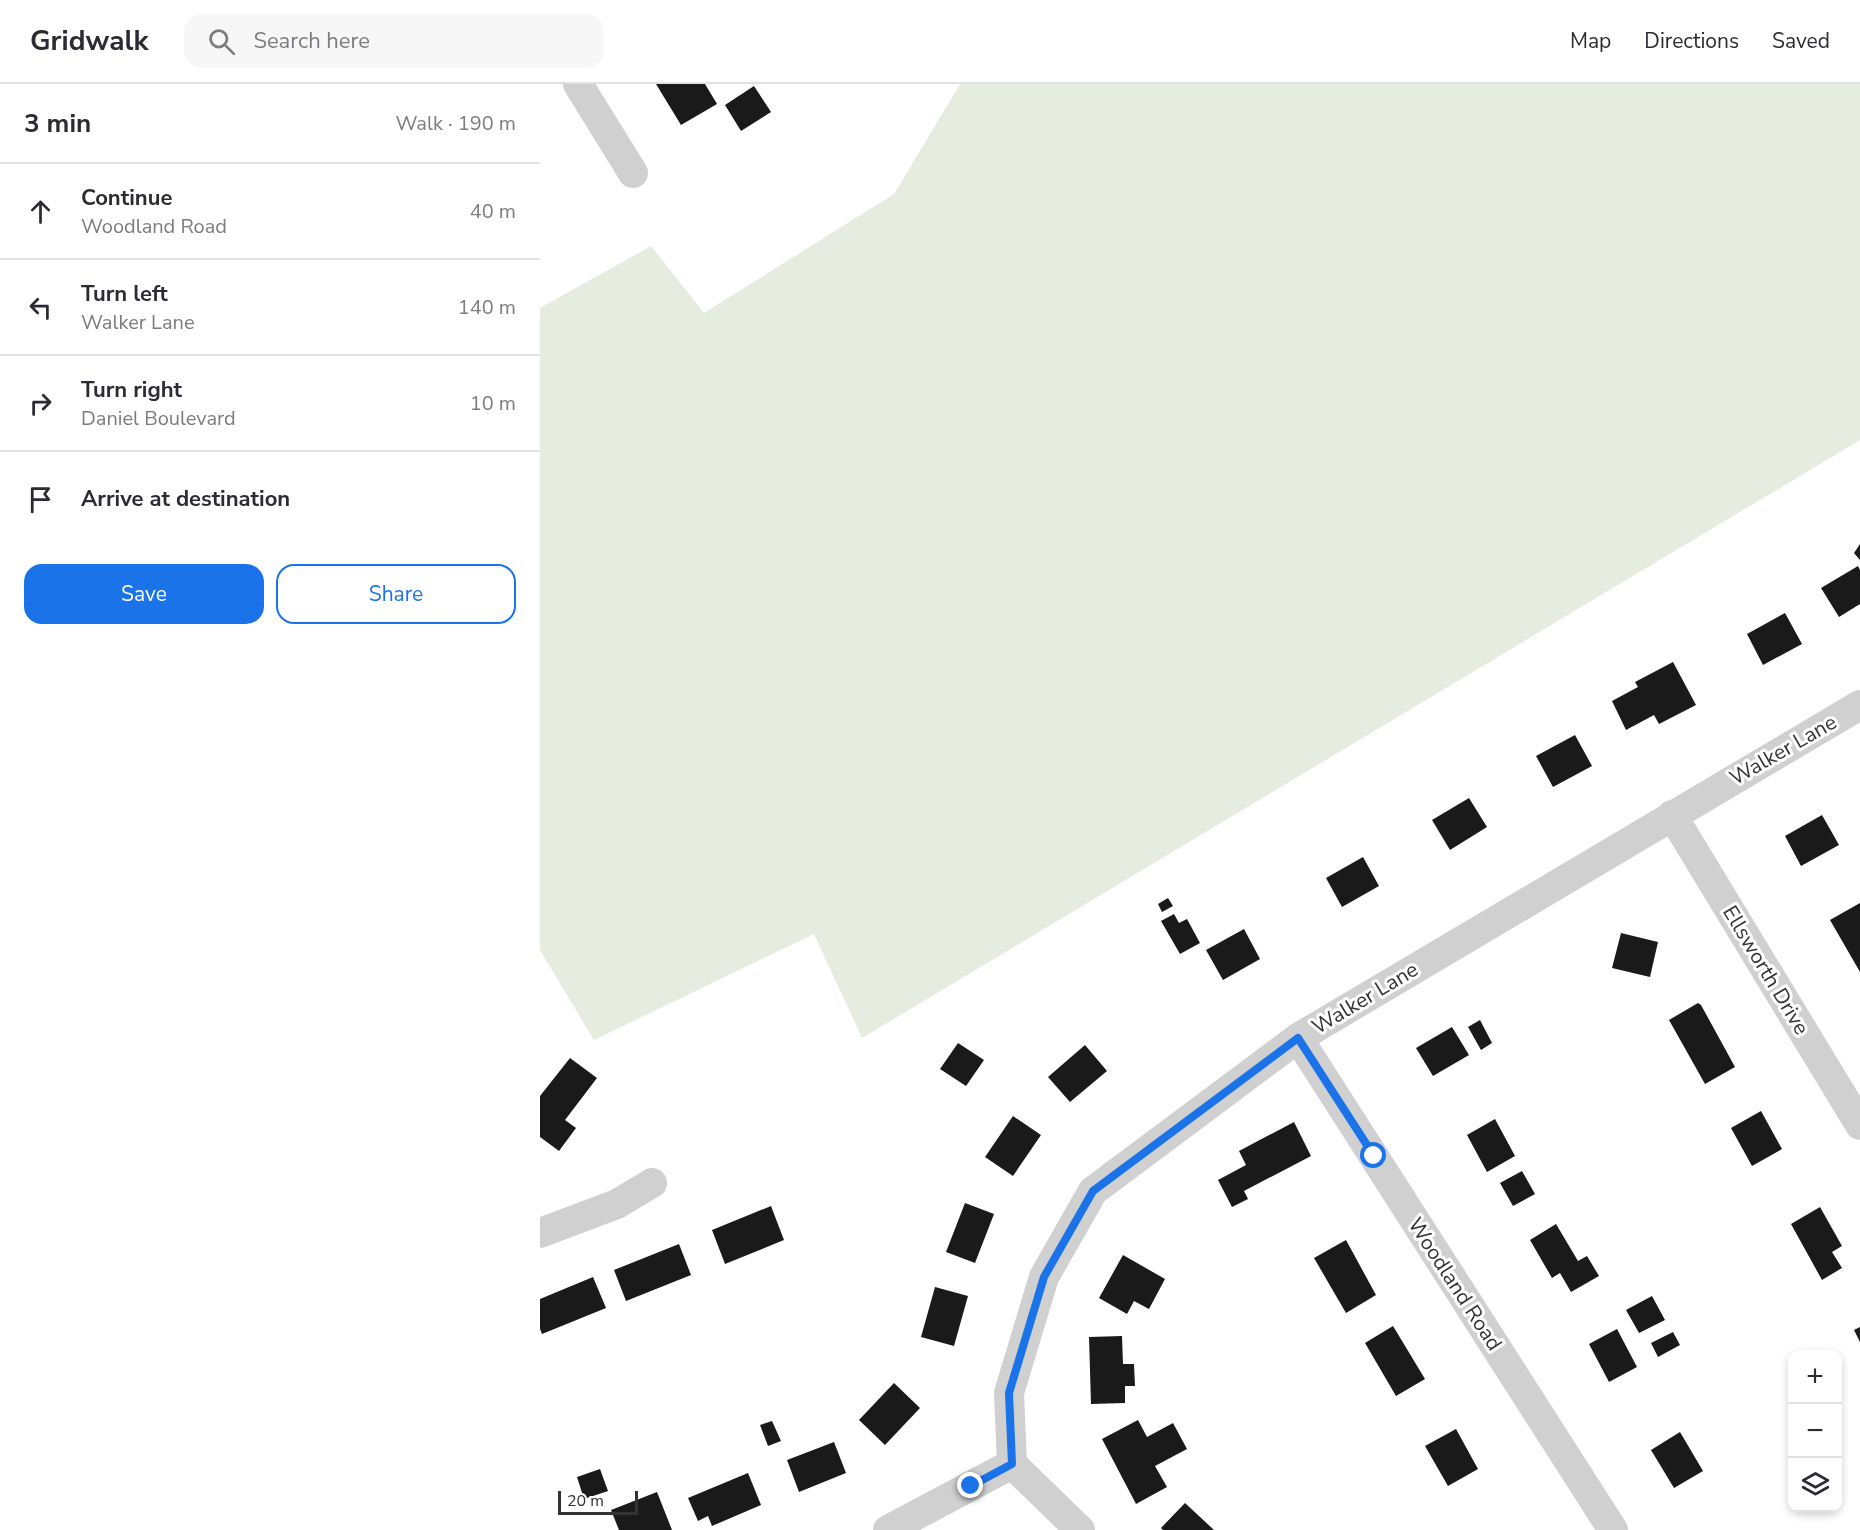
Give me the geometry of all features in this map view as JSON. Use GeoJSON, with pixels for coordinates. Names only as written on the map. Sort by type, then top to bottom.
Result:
{"type":"FeatureCollection","features":[{"type":"Feature","properties":{"kind":"street"},"geometry":{"type":"LineString","coordinates":[[578,84],[633,172]]}},
{"type":"Feature","properties":{"kind":"street","name":"Walker Lane"},"geometry":{"type":"LineString","coordinates":[[1012,1464],[1009,1393],[1044,1277],[1093,1191],[1298,1038],[1860,705]]}},
{"type":"Feature","properties":{"kind":"street","name":"Ellsworth Drive"},"geometry":{"type":"LineString","coordinates":[[1672,815],[1860,1125]]}},
{"type":"Feature","properties":{"kind":"street","name":"Woodland Road"},"geometry":{"type":"LineString","coordinates":[[1298,1038],[1613,1530]]}},
{"type":"Feature","properties":{"kind":"street"},"geometry":{"type":"LineString","coordinates":[[540,1233],[617,1204],[652,1183]]}},
{"type":"Feature","properties":{"kind":"street"},"geometry":{"type":"LineString","coordinates":[[888,1530],[1012,1464],[1080,1530]]}},
{"type":"Feature","properties":{"kind":"shaded area"},"geometry":{"type":"Polygon","coordinates":[[[960,84],[1860,84],[1860,440],[862,1038],[814,934],[594,1040],[540,950],[540,308],[651,246],[704,313],[894,194],[960,84]]]}},
{"type":"Feature","properties":{"kind":"building"},"geometry":{"type":"Polygon","coordinates":[[[656,84],[705,84],[717,104],[681,125],[656,84]]]}},
{"type":"Feature","properties":{"kind":"building"},"geometry":{"type":"Polygon","coordinates":[[[754,86],[771,112],[741,131],[725,105],[754,86]]]}},
{"type":"Feature","properties":{"kind":"building"},"geometry":{"type":"Polygon","coordinates":[[[1860,544],[1860,560],[1854,553],[1860,544]]]}},
{"type":"Feature","properties":{"kind":"building"},"geometry":{"type":"Polygon","coordinates":[[[1858,566],[1860,604],[1839,617],[1821,588],[1858,566]]]}},
{"type":"Feature","properties":{"kind":"building"},"geometry":{"type":"Polygon","coordinates":[[[1785,613],[1802,644],[1763,665],[1747,634],[1785,613]]]}},
{"type":"Feature","properties":{"kind":"building"},"geometry":{"type":"Polygon","coordinates":[[[1673,662],[1696,705],[1659,724],[1654,715],[1626,730],[1612,701],[1638,687],[1635,682],[1673,662]]]}},
{"type":"Feature","properties":{"kind":"building"},"geometry":{"type":"Polygon","coordinates":[[[1575,735],[1592,766],[1553,787],[1536,756],[1575,735]]]}},
{"type":"Feature","properties":{"kind":"building"},"geometry":{"type":"Polygon","coordinates":[[[1469,798],[1487,827],[1450,850],[1432,820],[1469,798]]]}},
{"type":"Feature","properties":{"kind":"building"},"geometry":{"type":"Polygon","coordinates":[[[1822,815],[1839,845],[1801,866],[1785,836],[1822,815]]]}},
{"type":"Feature","properties":{"kind":"building"},"geometry":{"type":"Polygon","coordinates":[[[1363,857],[1379,886],[1342,907],[1326,878],[1363,857]]]}},
{"type":"Feature","properties":{"kind":"building"},"geometry":{"type":"Polygon","coordinates":[[[1168,898],[1173,906],[1162,912],[1158,904],[1168,898]]]}},
{"type":"Feature","properties":{"kind":"building"},"geometry":{"type":"Polygon","coordinates":[[[1860,903],[1860,972],[1830,920],[1860,903]]]}},
{"type":"Feature","properties":{"kind":"building"},"geometry":{"type":"Polygon","coordinates":[[[1174,914],[1179,923],[1187,919],[1200,943],[1180,954],[1161,921],[1174,914]]]}},
{"type":"Feature","properties":{"kind":"building"},"geometry":{"type":"Polygon","coordinates":[[[1244,929],[1260,959],[1223,980],[1206,950],[1244,929]]]}},
{"type":"Feature","properties":{"kind":"building"},"geometry":{"type":"Polygon","coordinates":[[[1621,933],[1658,942],[1650,977],[1612,968],[1621,933]]]}},
{"type":"Feature","properties":{"kind":"building"},"geometry":{"type":"Polygon","coordinates":[[[1698,1003],[1735,1067],[1705,1084],[1669,1020],[1698,1003]]]}},
{"type":"Feature","properties":{"kind":"building"},"geometry":{"type":"Polygon","coordinates":[[[1480,1020],[1492,1043],[1481,1050],[1468,1027],[1480,1020]]]}},
{"type":"Feature","properties":{"kind":"building"},"geometry":{"type":"Polygon","coordinates":[[[1452,1027],[1469,1055],[1433,1076],[1416,1048],[1452,1027]]]}},
{"type":"Feature","properties":{"kind":"building"},"geometry":{"type":"Polygon","coordinates":[[[958,1043],[984,1060],[966,1086],[940,1069],[958,1043]]]}},
{"type":"Feature","properties":{"kind":"building"},"geometry":{"type":"Polygon","coordinates":[[[1085,1045],[1107,1071],[1070,1102],[1048,1077],[1085,1045]]]}},
{"type":"Feature","properties":{"kind":"building"},"geometry":{"type":"Polygon","coordinates":[[[570,1058],[597,1078],[565,1120],[576,1128],[559,1151],[540,1137],[540,1096],[570,1058]]]}},
{"type":"Feature","properties":{"kind":"building"},"geometry":{"type":"Polygon","coordinates":[[[1761,1111],[1782,1149],[1752,1166],[1731,1128],[1761,1111]]]}},
{"type":"Feature","properties":{"kind":"building"},"geometry":{"type":"Polygon","coordinates":[[[1013,1116],[1041,1135],[1013,1176],[985,1157],[1013,1116]]]}},
{"type":"Feature","properties":{"kind":"building"},"geometry":{"type":"Polygon","coordinates":[[[1495,1119],[1515,1156],[1487,1172],[1467,1135],[1495,1119]]]}},
{"type":"Feature","properties":{"kind":"building"},"geometry":{"type":"Polygon","coordinates":[[[1294,1122],[1311,1156],[1244,1191],[1248,1199],[1232,1207],[1218,1180],[1246,1165],[1239,1151],[1294,1122]]]}},
{"type":"Feature","properties":{"kind":"building"},"geometry":{"type":"Polygon","coordinates":[[[1522,1171],[1535,1194],[1513,1206],[1500,1183],[1522,1171]]]}},
{"type":"Feature","properties":{"kind":"building"},"geometry":{"type":"Polygon","coordinates":[[[965,1203],[994,1214],[975,1263],[946,1252],[965,1203]]]}},
{"type":"Feature","properties":{"kind":"building"},"geometry":{"type":"Polygon","coordinates":[[[771,1206],[784,1240],[725,1264],[712,1230],[771,1206]]]}},
{"type":"Feature","properties":{"kind":"building"},"geometry":{"type":"Polygon","coordinates":[[[1820,1207],[1842,1246],[1832,1252],[1842,1268],[1822,1280],[1791,1224],[1820,1207]]]}},
{"type":"Feature","properties":{"kind":"building"},"geometry":{"type":"Polygon","coordinates":[[[1556,1224],[1578,1261],[1587,1256],[1599,1276],[1571,1292],[1560,1273],[1552,1278],[1530,1240],[1556,1224]]]}},
{"type":"Feature","properties":{"kind":"building"},"geometry":{"type":"Polygon","coordinates":[[[1346,1240],[1376,1295],[1346,1313],[1314,1258],[1346,1240]]]}},
{"type":"Feature","properties":{"kind":"building"},"geometry":{"type":"Polygon","coordinates":[[[679,1244],[691,1275],[626,1301],[614,1270],[679,1244]]]}},
{"type":"Feature","properties":{"kind":"building"},"geometry":{"type":"Polygon","coordinates":[[[1123,1255],[1165,1279],[1149,1309],[1134,1301],[1127,1314],[1099,1298],[1123,1255]]]}},
{"type":"Feature","properties":{"kind":"building"},"geometry":{"type":"Polygon","coordinates":[[[593,1277],[606,1308],[542,1334],[540,1299],[593,1277]]]}},
{"type":"Feature","properties":{"kind":"building"},"geometry":{"type":"Polygon","coordinates":[[[935,1287],[968,1296],[954,1346],[921,1337],[935,1287]]]}},
{"type":"Feature","properties":{"kind":"building"},"geometry":{"type":"Polygon","coordinates":[[[1652,1296],[1665,1320],[1639,1333],[1626,1310],[1652,1296]]]}},
{"type":"Feature","properties":{"kind":"building"},"geometry":{"type":"Polygon","coordinates":[[[1393,1326],[1425,1379],[1396,1396],[1365,1343],[1393,1326]]]}},
{"type":"Feature","properties":{"kind":"building"},"geometry":{"type":"Polygon","coordinates":[[[1860,1327],[1860,1342],[1854,1330],[1860,1327]]]}},
{"type":"Feature","properties":{"kind":"building"},"geometry":{"type":"Polygon","coordinates":[[[1617,1329],[1637,1367],[1609,1382],[1589,1344],[1617,1329]]]}},
{"type":"Feature","properties":{"kind":"building"},"geometry":{"type":"Polygon","coordinates":[[[1673,1332],[1680,1345],[1658,1357],[1651,1343],[1673,1332]]]}},
{"type":"Feature","properties":{"kind":"building"},"geometry":{"type":"Polygon","coordinates":[[[1122,1336],[1123,1364],[1134,1364],[1135,1386],[1125,1386],[1125,1403],[1091,1404],[1089,1337],[1122,1336]]]}},
{"type":"Feature","properties":{"kind":"building"},"geometry":{"type":"Polygon","coordinates":[[[894,1383],[920,1408],[885,1445],[859,1420],[894,1383]]]}},
{"type":"Feature","properties":{"kind":"building"},"geometry":{"type":"Polygon","coordinates":[[[1138,1420],[1147,1437],[1173,1423],[1187,1449],[1155,1466],[1167,1487],[1136,1504],[1102,1439],[1138,1420]]]}},
{"type":"Feature","properties":{"kind":"building"},"geometry":{"type":"Polygon","coordinates":[[[772,1421],[781,1441],[768,1446],[760,1425],[772,1421]]]}},
{"type":"Feature","properties":{"kind":"building"},"geometry":{"type":"Polygon","coordinates":[[[1456,1429],[1478,1469],[1448,1486],[1425,1446],[1456,1429]]]}},
{"type":"Feature","properties":{"kind":"building"},"geometry":{"type":"Polygon","coordinates":[[[1680,1432],[1703,1471],[1674,1488],[1651,1450],[1680,1432]]]}},
{"type":"Feature","properties":{"kind":"building"},"geometry":{"type":"Polygon","coordinates":[[[834,1442],[846,1473],[799,1492],[787,1460],[834,1442]]]}},
{"type":"Feature","properties":{"kind":"building"},"geometry":{"type":"Polygon","coordinates":[[[600,1469],[608,1491],[584,1499],[577,1477],[600,1469]]]}},
{"type":"Feature","properties":{"kind":"building"},"geometry":{"type":"Polygon","coordinates":[[[748,1473],[761,1505],[712,1526],[708,1516],[698,1521],[688,1498],[748,1473]]]}},
{"type":"Feature","properties":{"kind":"building"},"geometry":{"type":"Polygon","coordinates":[[[657,1492],[672,1530],[619,1530],[611,1510],[657,1492]]]}},
{"type":"Feature","properties":{"kind":"building"},"geometry":{"type":"Polygon","coordinates":[[[1185,1503],[1214,1530],[1163,1530],[1161,1528],[1185,1503]]]}},
{"type":"Feature","properties":{"kind":"route"},"geometry":{"type":"LineString","coordinates":[[971,1486],[1012,1464],[1009,1393],[1044,1277],[1093,1191],[1298,1038],[1374,1156]]}}]}
